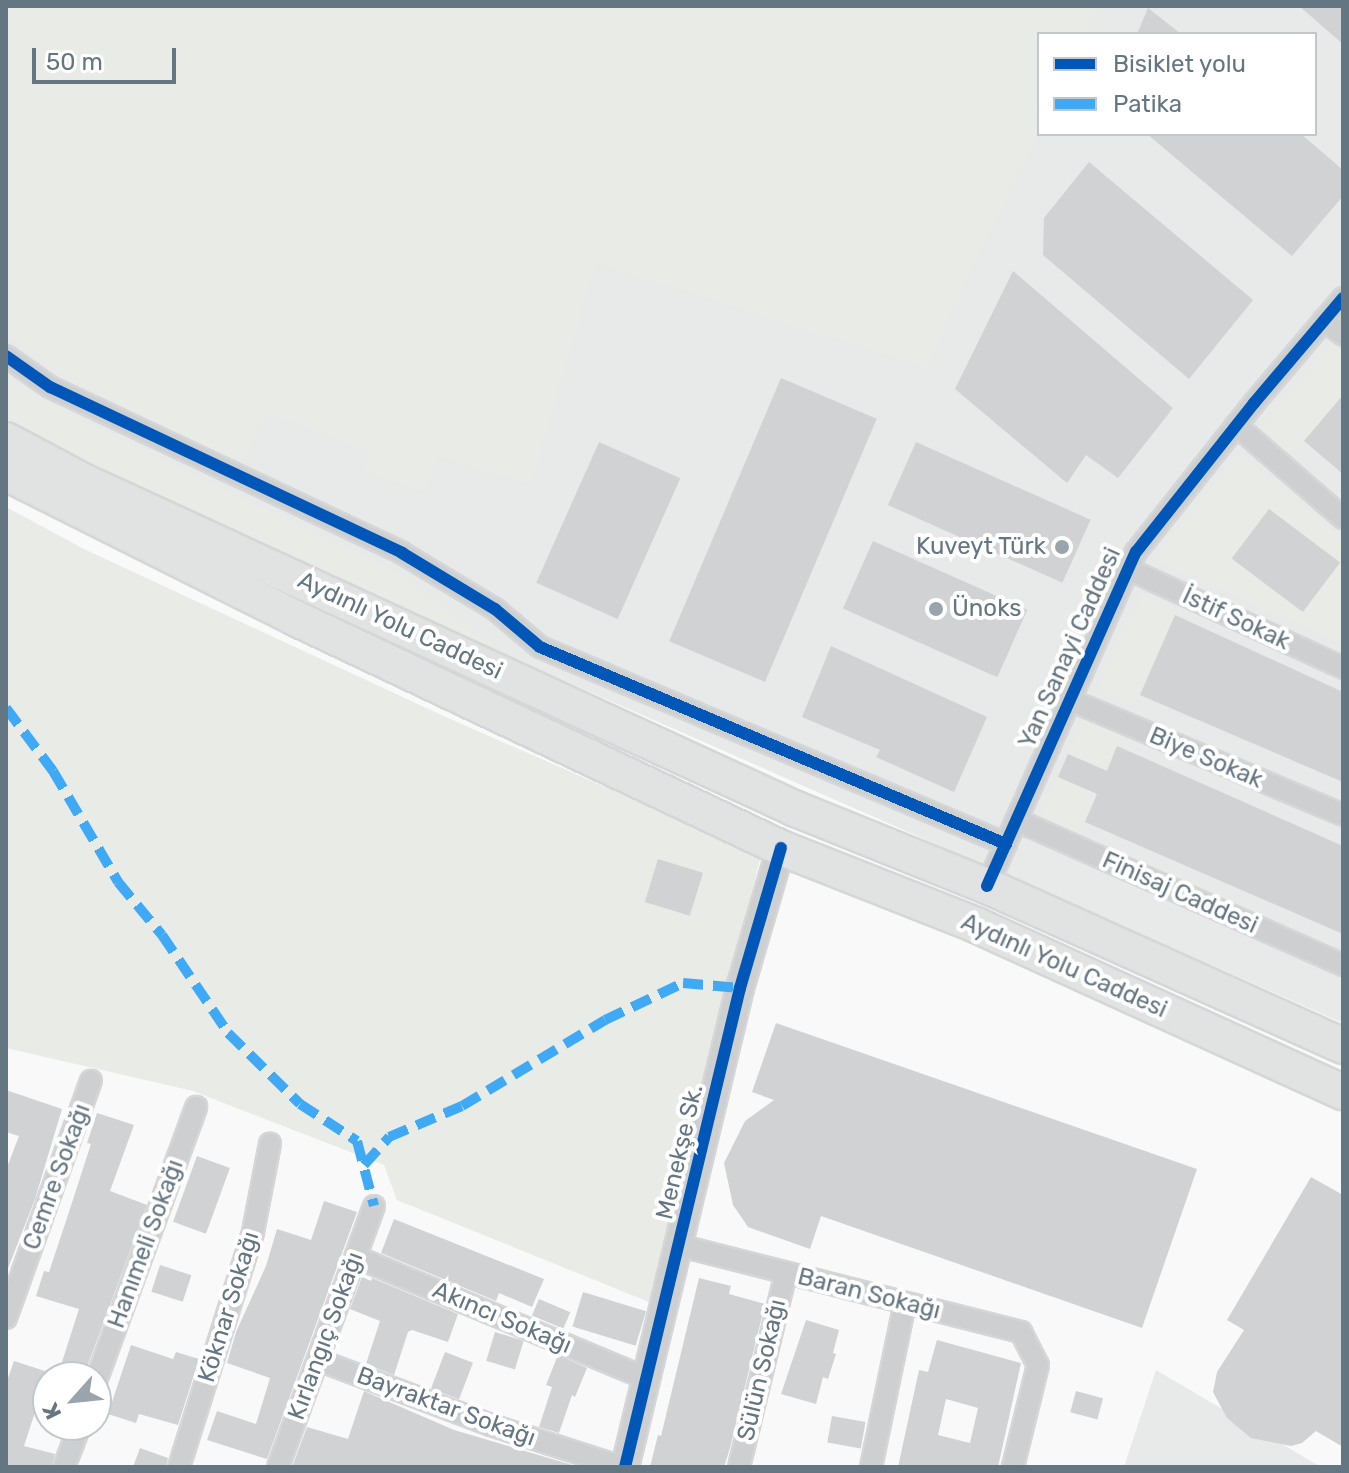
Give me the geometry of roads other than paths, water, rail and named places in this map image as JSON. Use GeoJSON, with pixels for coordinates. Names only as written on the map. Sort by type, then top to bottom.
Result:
{"type":"FeatureCollection","features":[{"type":"Feature","properties":{"kind":"main road","name":"Aydınlı Yolu Caddesi"},"geometry":{"type":"LineString","coordinates":[[6,440],[85,482],[796,809],[987,886],[1343,1046]]}},
{"type":"Feature","properties":{"kind":"main road","name":"Aydınlı Yolu Caddesi"},"geometry":{"type":"LineString","coordinates":[[6,473],[295,618],[781,848],[976,925],[1343,1092]]}},
{"type":"Feature","properties":{"kind":"main road"},"geometry":{"type":"LineString","coordinates":[[781,848],[796,809]]}},
{"type":"Feature","properties":{"kind":"street","name":"Yan Sanayi Caddesi"},"geometry":{"type":"LineString","coordinates":[[987,886],[1136,552],[1236,425],[1343,298]]}},
{"type":"Feature","properties":{"kind":"street"},"geometry":{"type":"LineString","coordinates":[[1324,320],[1343,335]]}},
{"type":"Feature","properties":{"kind":"street"},"geometry":{"type":"LineString","coordinates":[[6,356],[50,387],[402,553],[495,609],[540,647],[1006,844]]}},
{"type":"Feature","properties":{"kind":"street"},"geometry":{"type":"LineString","coordinates":[[1236,425],[1343,518]]}},
{"type":"Feature","properties":{"kind":"street","name":"İstif Sokak"},"geometry":{"type":"LineString","coordinates":[[1128,569],[1343,668]]}},
{"type":"Feature","properties":{"kind":"street","name":"Biye Sokak"},"geometry":{"type":"LineString","coordinates":[[1070,700],[1343,815]]}},
{"type":"Feature","properties":{"kind":"street","name":"Finisaj Caddesi"},"geometry":{"type":"LineString","coordinates":[[1016,820],[1343,965]]}},
{"type":"Feature","properties":{"kind":"street","name":"Menekşe Sk."},"geometry":{"type":"LineString","coordinates":[[623,1467],[681,1246],[740,988],[781,848]]}},
{"type":"Feature","properties":{"kind":"street","name":"Cemre Sokağı"},"geometry":{"type":"LineString","coordinates":[[6,1318],[91,1081]]}},
{"type":"Feature","properties":{"kind":"street","name":"Hanımeli Sokağı"},"geometry":{"type":"LineString","coordinates":[[103,1361],[196,1107]]}},
{"type":"Feature","properties":{"kind":"street","name":"Köknar Sokağı"},"geometry":{"type":"LineString","coordinates":[[179,1467],[253,1232],[270,1144]]}},
{"type":"Feature","properties":{"kind":"street","name":"Kırlangıç Sokağı"},"geometry":{"type":"LineString","coordinates":[[278,1467],[374,1206]]}},
{"type":"Feature","properties":{"kind":"street","name":"Baran Sokağı"},"geometry":{"type":"LineString","coordinates":[[681,1246],[1021,1332],[1038,1365],[1013,1467]]}},
{"type":"Feature","properties":{"kind":"street","name":"Akıncı Sokağı"},"geometry":{"type":"LineString","coordinates":[[356,1257],[648,1379]]}},
{"type":"Feature","properties":{"kind":"street","name":"Sülün Sokağı"},"geometry":{"type":"LineString","coordinates":[[739,1467],[786,1273]]}},
{"type":"Feature","properties":{"kind":"street"},"geometry":{"type":"LineString","coordinates":[[871,1467],[905,1303]]}},
{"type":"Feature","properties":{"kind":"street","name":"Bayraktar Sokağı"},"geometry":{"type":"LineString","coordinates":[[318,1360],[491,1425],[623,1467]]}},
{"type":"Feature","properties":{"kind":"street"},"geometry":{"type":"LineString","coordinates":[[64,1467],[74,1441]]}},
{"type":"Feature","properties":{"kind":"place","name":"Kuveyt Türk"},"geometry":{"type":"Point","coordinates":[1062,547]}},
{"type":"Feature","properties":{"kind":"place","name":"Ünoks"},"geometry":{"type":"Point","coordinates":[936,609]}}]}
